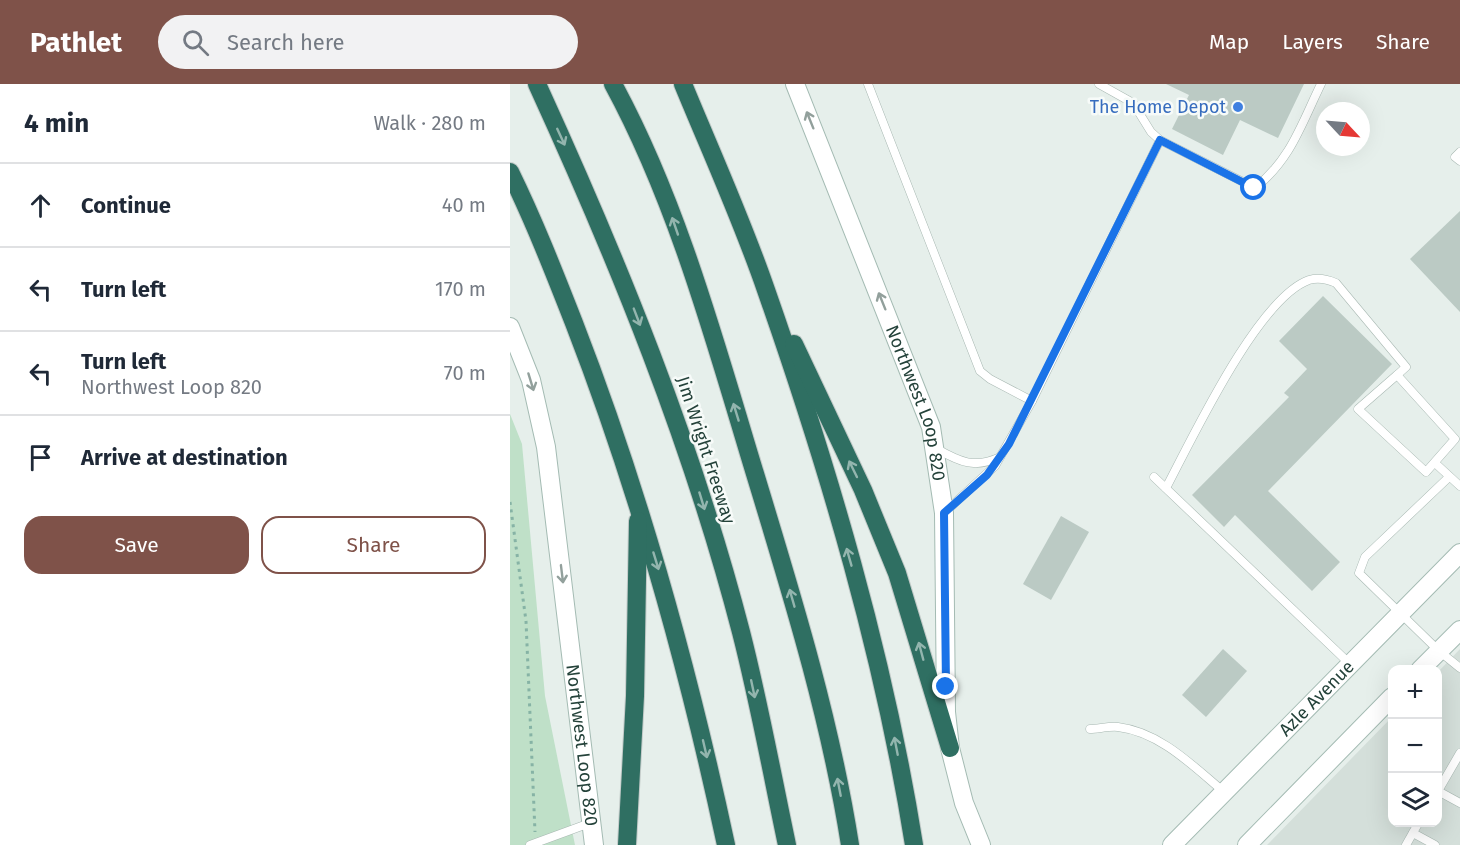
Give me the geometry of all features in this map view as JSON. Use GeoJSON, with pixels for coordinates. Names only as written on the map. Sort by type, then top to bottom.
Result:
{"type":"FeatureCollection","features":[{"type":"Feature","properties":{"kind":"highway","name":"Jim Wright Freeway"},"geometry":{"type":"LineString","coordinates":[[537,84],[593,206],[685,446],[741,632],[787,845]]}},
{"type":"Feature","properties":{"kind":"highway"},"geometry":{"type":"LineString","coordinates":[[613,84],[665,197],[722,365],[823,704],[850,845]]}},
{"type":"Feature","properties":{"kind":"highway"},"geometry":{"type":"LineString","coordinates":[[683,84],[766,289],[816,443],[874,647],[914,845]]}},
{"type":"Feature","properties":{"kind":"highway"},"geometry":{"type":"LineString","coordinates":[[510,172],[524,199],[598,385],[638,505],[686,669],[726,845]]}},
{"type":"Feature","properties":{"kind":"highway"},"geometry":{"type":"LineString","coordinates":[[510,184],[524,199]]}},
{"type":"Feature","properties":{"kind":"highway"},"geometry":{"type":"LineString","coordinates":[[766,289],[782,318],[882,535],[911,612],[934,700],[950,748]]}},
{"type":"Feature","properties":{"kind":"highway"},"geometry":{"type":"LineString","coordinates":[[627,845],[635,696],[638,505]]}},
{"type":"Feature","properties":{"kind":"main road","name":"Northwest Loop 820"},"geometry":{"type":"LineString","coordinates":[[795,84],[920,397],[936,448],[944,513],[946,712],[950,748],[964,803],[981,845]]}},
{"type":"Feature","properties":{"kind":"main road","name":"Northwest Loop 820"},"geometry":{"type":"LineString","coordinates":[[510,327],[531,380],[546,447],[594,845]]}},
{"type":"Feature","properties":{"kind":"main road","name":"Azle Avenue"},"geometry":{"type":"LineString","coordinates":[[1172,845],[1460,553]]}},
{"type":"Feature","properties":{"kind":"main road"},"geometry":{"type":"LineString","coordinates":[[1424,665],[1460,630]]}},
{"type":"Feature","properties":{"kind":"main road"},"geometry":{"type":"LineString","coordinates":[[1248,845],[1388,701]]}},
{"type":"Feature","properties":{"kind":"lane"},"geometry":{"type":"LineString","coordinates":[[868,84],[981,371],[990,379],[1032,401]]}},
{"type":"Feature","properties":{"kind":"lane"},"geometry":{"type":"LineString","coordinates":[[1099,84],[1133,103],[1151,132],[1160,140],[1254,188],[1285,158],[1321,84]]}},
{"type":"Feature","properties":{"kind":"lane"},"geometry":{"type":"LineString","coordinates":[[944,513],[987,475],[1002,456],[1032,401],[1160,140]]}},
{"type":"Feature","properties":{"kind":"lane"},"geometry":{"type":"LineString","coordinates":[[1460,152],[1455,157],[1460,161]]}},
{"type":"Feature","properties":{"kind":"lane"},"geometry":{"type":"LineString","coordinates":[[1166,488],[1237,356],[1264,319],[1289,292],[1308,280],[1323,278],[1336,283],[1406,367],[1396,375],[1358,410],[1426,472],[1455,439],[1396,375]]}},
{"type":"Feature","properties":{"kind":"lane"},"geometry":{"type":"LineString","coordinates":[[936,448],[957,460],[973,465],[989,463],[1002,456]]}},
{"type":"Feature","properties":{"kind":"lane"},"geometry":{"type":"LineString","coordinates":[[1435,463],[1460,486]]}},
{"type":"Feature","properties":{"kind":"lane"},"geometry":{"type":"LineString","coordinates":[[1154,477],[1350,664]]}},
{"type":"Feature","properties":{"kind":"lane"},"geometry":{"type":"LineString","coordinates":[[1449,477],[1365,557],[1359,573],[1439,651],[1460,668]]}},
{"type":"Feature","properties":{"kind":"lane"},"geometry":{"type":"LineString","coordinates":[[1090,729],[1117,727],[1145,735],[1175,752],[1224,792]]}},
{"type":"Feature","properties":{"kind":"lane"},"geometry":{"type":"LineString","coordinates":[[1442,784],[1460,753]]}},
{"type":"Feature","properties":{"kind":"lane"},"geometry":{"type":"LineString","coordinates":[[1442,793],[1460,803]]}},
{"type":"Feature","properties":{"kind":"lane"},"geometry":{"type":"LineString","coordinates":[[532,844],[592,822]]}},
{"type":"Feature","properties":{"kind":"lane"},"geometry":{"type":"LineString","coordinates":[[1406,845],[1416,827]]}},
{"type":"Feature","properties":{"kind":"lane"},"geometry":{"type":"LineString","coordinates":[[1413,833],[1435,845]]}},
{"type":"Feature","properties":{"kind":"path"},"geometry":{"type":"LineString","coordinates":[[510,502],[526,621],[532,844]]}},
{"type":"Feature","properties":{"kind":"shaded area"},"geometry":{"type":"Polygon","coordinates":[[[1460,649],[1460,845],[1267,845],[1388,721],[1388,827],[1442,827],[1442,668],[1460,649]]]}},
{"type":"Feature","properties":{"kind":"green space"},"geometry":{"type":"Polygon","coordinates":[[[510,414],[522,444],[545,696],[575,845],[510,845],[510,414]]]}},
{"type":"Feature","properties":{"kind":"building","name":"The Home Depot"},"geometry":{"type":"Polygon","coordinates":[[[1166,84],[1304,84],[1278,138],[1240,120],[1223,155],[1172,129],[1189,95],[1166,84]]]}},
{"type":"Feature","properties":{"kind":"building"},"geometry":{"type":"Polygon","coordinates":[[[1460,211],[1460,312],[1410,259],[1460,211]]]}},
{"type":"Feature","properties":{"kind":"building"},"geometry":{"type":"Polygon","coordinates":[[[1323,296],[1392,364],[1268,491],[1340,562],[1312,591],[1235,515],[1224,527],[1192,495],[1289,397],[1284,393],[1307,369],[1279,341],[1323,296]]]}},
{"type":"Feature","properties":{"kind":"building"},"geometry":{"type":"Polygon","coordinates":[[[1061,516],[1089,532],[1051,600],[1023,584],[1061,516]]]}},
{"type":"Feature","properties":{"kind":"building"},"geometry":{"type":"Polygon","coordinates":[[[1223,649],[1247,671],[1206,717],[1182,695],[1223,649]]]}},
{"type":"Feature","properties":{"kind":"place","name":"The Home Depot"},"geometry":{"type":"Point","coordinates":[1238,107]}},
{"type":"Feature","properties":{"kind":"route"},"geometry":{"type":"LineString","coordinates":[[946,687],[944,513],[987,475],[1009,444],[1160,140],[1254,188]]}}]}
